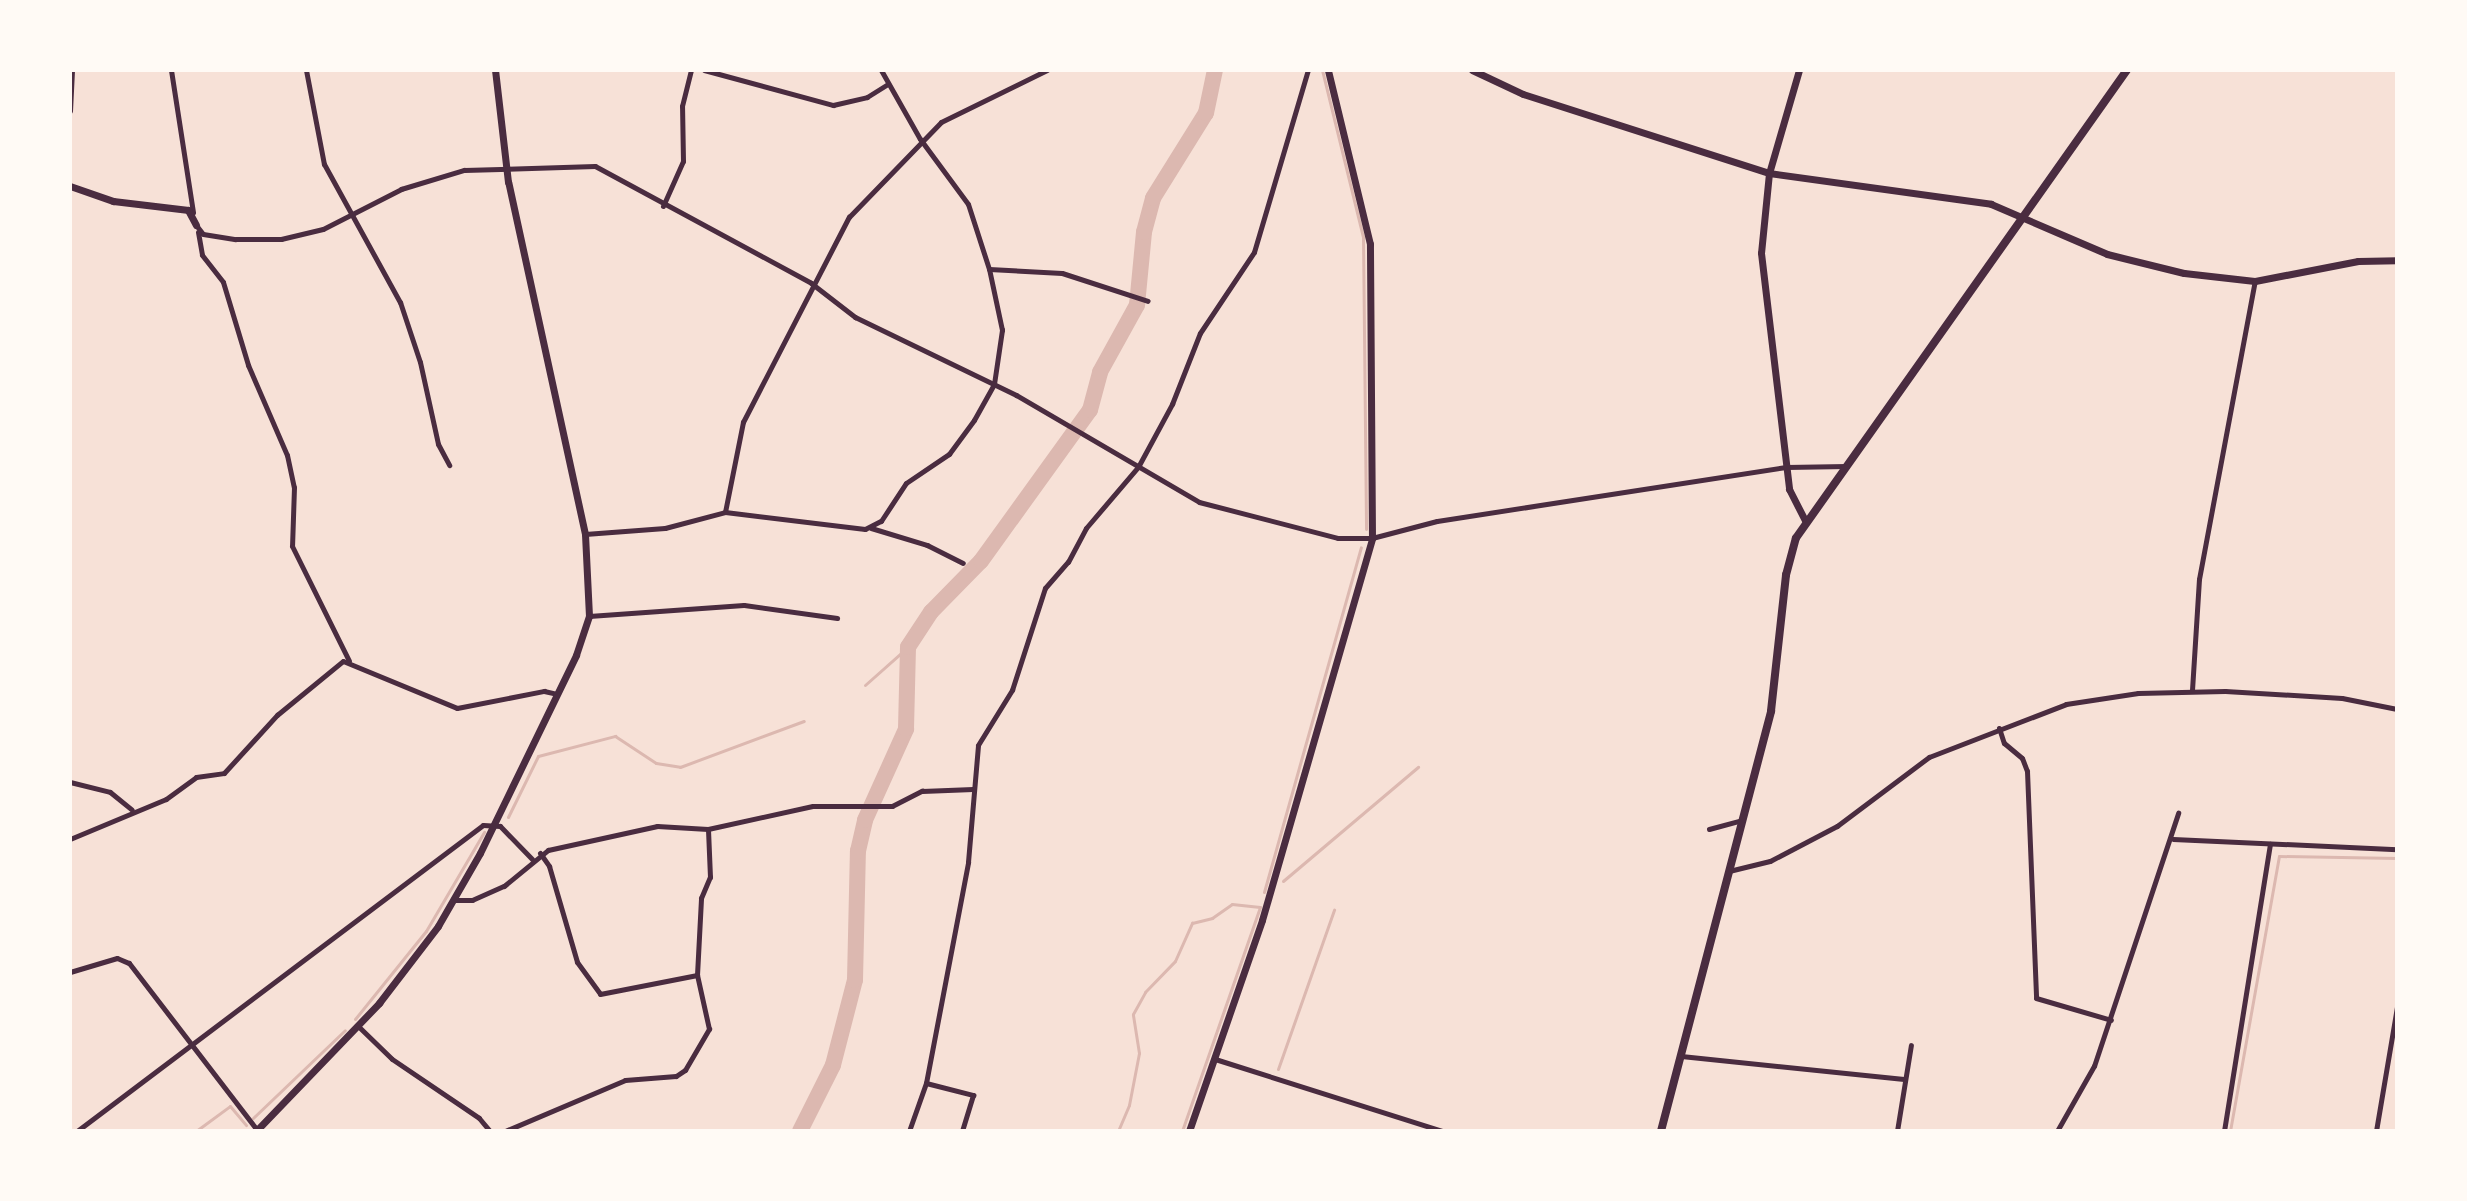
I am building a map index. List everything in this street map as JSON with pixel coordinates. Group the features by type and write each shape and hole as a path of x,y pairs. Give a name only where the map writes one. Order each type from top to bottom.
{"main road":[{"path":"256,1130 358,1026 408,967 454,900 557,694 589,616 585,534 505,166 495,70"},
{"path":"1189,1131 1268,901 1372,538 1370,244 1328,70"},
{"path":"1472,70 1523,94 1769,173 1851,188 1975,201 2027,218 2129,260 2217,279 2255,281 2358,261 2397,260"},
{"path":"1799,70 1769,173 1761,253 1791,499 1805,520"},
{"path":"1661,1131 1771,711 1788,564 1805,520 2027,218 2127,70"},
{"path":"70,186 113,201 193,212 197,229"}],"street":[{"path":"70,111 72,70"},
{"path":"171,70 193,212"},
{"path":"306,70 324,164 400,302 420,362 438,444 449,465"},
{"path":"663,206 683,161 682,106 691,70"},
{"path":"704,70 833,105 867,97 888,84"},
{"path":"871,528 906,483 949,454 994,384 1002,330 989,269 968,204 920,139 881,70"},
{"path":"725,512 743,422 811,283 849,217 920,139 941,122 1047,70"},
{"path":"909,1131 926,1083 968,862 978,745 1012,690 1045,588 1068,562 1086,528 1138,467 1172,404 1200,333 1254,252 1308,70"},
{"path":"557,694 544,691 457,708 349,661 292,546 294,487 287,455 248,365 223,282 202,255 197,229 252,241 281,239 350,216 419,182 505,166 595,166 663,206 811,283 863,321 994,384 1206,505 1322,535 1372,538 1437,521 1786,467 1847,466"},
{"path":"989,269 1062,273 1148,301"},
{"path":"2192,690 2199,579 2255,281"},
{"path":"585,534 665,528 725,512 871,528 932,547 963,563"},
{"path":"589,616 744,605 837,618"},
{"path":"70,839 132,810 166,799 196,777 224,773 319,676 349,661"},
{"path":"1729,871 1744,871 1789,852 1851,817 1916,764 1999,728 2066,704 2192,690 2342,698 2397,709"},
{"path":"1999,728 2004,743 2024,762 2028,779 2036,998 2111,1020"},
{"path":"70,782 110,792 132,810"},
{"path":"454,900 472,900 504,886 540,853 657,826 708,829 751,816 862,804 888,807 922,791 973,789"},
{"path":"2057,1131 2094,1066 2173,839 2178,813"},
{"path":"1709,829 1742,820"},
{"path":"77,1131 464,838 494,824 532,859"},
{"path":"505,1131 625,1080 682,1073 709,1029 697,975 701,898 710,877 708,829"},
{"path":"2173,839 2397,849"},
{"path":"2224,1131 2270,844"},
{"path":"540,853 549,866 577,962 600,994 697,975"},
{"path":"70,972 123,958 256,1130"},
{"path":"2376,1131 2397,1007"},
{"path":"358,1026 392,1059 472,1112 490,1131"},
{"path":"1897,1131 1911,1045"},
{"path":"1681,1056 1904,1079"},
{"path":"1215,1059 1442,1131"},
{"path":"926,1083 973,1095 962,1131"}],"waterway":[{"path":"800,1131 833,1065 855,980 858,851 865,820 906,729 908,647 931,612 981,561 1090,410 1100,372 1137,305 1144,232 1153,198 1206,113 1215,70"},
{"path":"1322,70 1363,237 1366,529"},
{"path":"1264,892 1361,547"},
{"path":"865,685 908,647"},
{"path":"508,817 538,756 615,736 656,763 680,767 804,721"},
{"path":"1283,881 1418,767"},
{"path":"355,1019 426,931 484,832"},
{"path":"2230,1131 2279,856 2397,858"},
{"path":"1118,1131 1129,1105 1139,1053 1133,1014 1145,992 1175,961 1192,923 1212,918 1232,904 1260,907 1182,1131"},
{"path":"1278,1069 1334,910"},
{"path":"253,1118 345,1030"},
{"path":"196,1131 230,1106 246,1125"}]}
